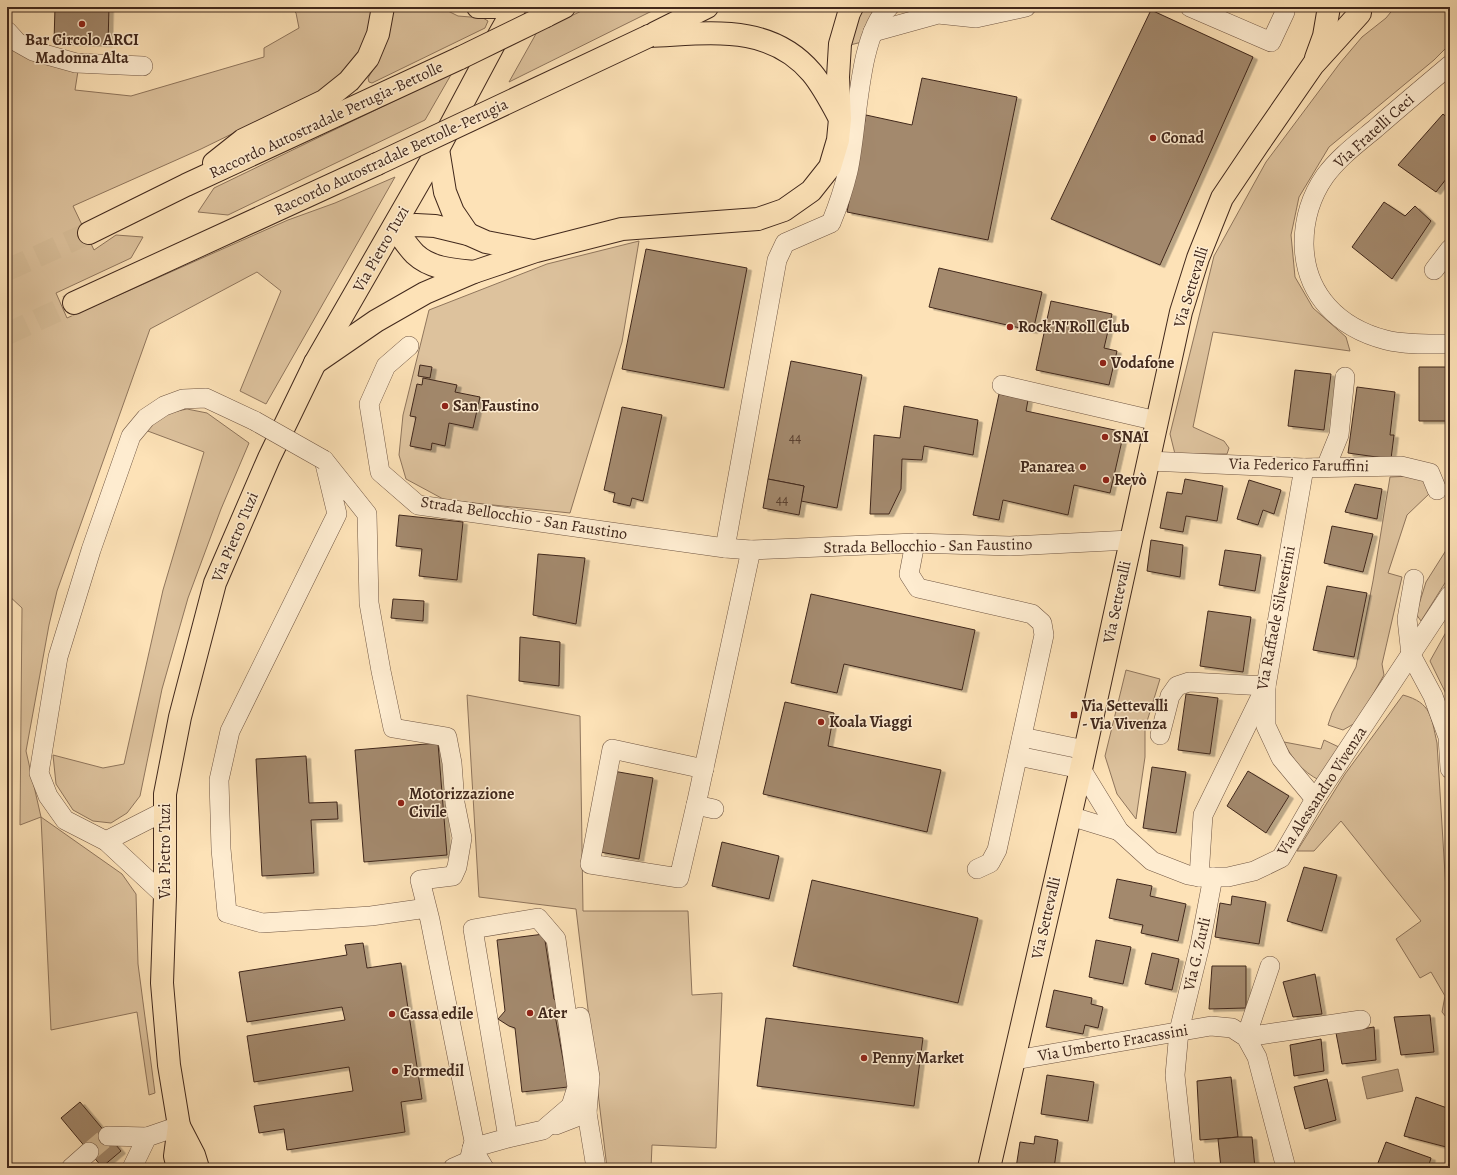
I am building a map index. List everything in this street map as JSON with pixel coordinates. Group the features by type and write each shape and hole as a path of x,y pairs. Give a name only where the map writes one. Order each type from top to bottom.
{"main road":[{"path":"186,185 243,140 324,101 349,81 368,58 378,34 383,7"},
{"path":"479,7 507,7"},
{"name":"Via Pietro Tuzi","path":"178,1168 175,1156 179,1126 169,1065 162,983 165,896 165,794 180,717 216,583 269,458 315,364 438,149 515,7"},
{"name":"Raccordo Autostradale Perugia-Bettolle","path":"89,233 186,185 460,58 564,7"},
{"name":"Raccordo Autostradale Bettolle-Perugia","path":"74,303 377,164 649,36 707,7"},
{"path":"315,364 376,321 425,293 474,272 536,251 622,229 758,219 784,210 811,191 830,167 838,140 840,119 838,77 840,44 852,7"},
{"name":"Via Settevalli","path":"1314,65 1324,36 1329,7"},
{"name":"Via Settevalli","path":"1332,7 1349,13 1367,10"},
{"name":"Via Settevalli","path":"989,1168 1083,760 1181,312 1198,258 1222,198 1256,146 1314,65 1367,10"},
{"path":"649,36 722,33 748,36 768,41 784,48 812,73 825,91 840,119"},
{"path":"438,149 445,192 453,212 468,234"},
{"path":"394,227 416,225 435,226 468,234 486,242 536,251"},
{"path":"394,227 416,254 428,263 448,269 474,272"},
{"name":"Via Pietro Tuzi","path":"179,1126 194,1155 198,1168"}],"street":[{"path":"725,548 776,260 785,243 831,223 848,170 867,48 876,25 889,7"},
{"path":"873,32 938,14 976,18 1026,7"},
{"path":"1190,7 1271,42 1285,12 1283,7"},
{"path":"7,30 17,42 33,51 76,63 143,66"},
{"name":"Via Fratelli Ceci","path":"1450,65 1341,157 1325,176 1312,201 1306,216 1304,232 1305,256 1317,293 1327,308 1345,322 1365,332 1387,340 1421,344 1450,344"},
{"path":"1434,270 1450,249"},
{"name":"Strada Bellocchio - San Faustino","path":"410,346 386,366 369,404 380,472 418,505 725,548 751,550 915,543 1010,546 1130,540"},
{"path":"1326,467 1339,435 1345,377"},
{"path":"1002,384 1157,422"},
{"path":"165,896 106,841 65,820 48,796 39,773 58,657 91,550 131,436 146,418 164,406 183,398 206,398 255,420 324,460 368,514 369,603 393,728 447,737 452,763 455,802 462,838 457,867 453,876 420,880 474,1140 469,1161 453,1168"},
{"path":"324,460 337,514 230,732 218,780 221,849 227,913 262,923 371,916 427,908"},
{"name":"Via Federico Faruffini","path":"1148,461 1304,468 1401,466 1430,473 1437,490"},
{"name":"Via Raffaele Silvestrini","path":"1206,877 1203,815 1266,686 1304,468"},
{"path":"915,543 909,574 918,588 1032,614 1042,622 1044,635 997,850 990,863 977,869"},
{"path":"704,769 612,749 590,864 679,878 704,769 751,550"},
{"path":"1414,580 1407,619 1411,655 1434,696 1448,737 1450,769"},
{"name":"Via Alessandro Vivenza","path":"1083,760 1119,831 1152,861 1188,874 1206,877 1228,877 1254,871 1281,858 1315,799 1450,595"},
{"path":"1160,735 1170,696 1177,686 1189,682 1266,686 1266,726 1281,758 1315,799"},
{"path":"1022,737 1083,760"},
{"path":"1018,756 1083,760"},
{"path":"696,805 714,809"},
{"path":"106,841 165,811"},
{"name":"Via Alessandro Vivenza","path":"1070,816 1119,831"},
{"name":"Via G. Zurli","path":"1185,1168 1175,1075 1178,1031 1200,945 1206,877"},
{"path":"508,1138 473,929 538,918 566,930 590,1077 587,1113 596,1168"},
{"path":"538,918 556,939 577,1087 571,1106 543,1130"},
{"path":"1270,966 1246,1037 1257,1057 1286,1168"},
{"path":"1246,1037 1361,1020"},
{"name":"Via Umberto Fracassini","path":"1015,1060 1211,1026 1232,1028 1246,1037"},
{"path":"472,1148 543,1130 587,1113"},
{"path":"108,1136 147,1137 179,1126"},
{"path":"132,1168 147,1137"},
{"path":"472,1148 484,1168"},
{"path":"71,1168 89,1152"}],"shaded area":[{"path":"291,7 373,7 373,17 360,54 328,87 201,149 73,206 94,250 116,235 143,237 131,258 56,293 67,318 288,220 335,203 395,177 266,404 240,391 281,291 257,272 150,329 57,591 49,625 26,751 41,817 20,825 22,608 7,594 7,40 78,71 75,90 131,96 264,57 264,48 299,28 296,13"},
{"path":"393,7 440,7 458,16 483,18 488,21 485,28 372,83 369,82 368,78 378,60 388,36"},
{"path":"590,7 660,7 509,82 537,32"},
{"path":"861,7 874,7 862,42 850,45"},
{"path":"1395,7 1450,7 1450,44 1434,60 1329,147 1299,197 1291,235 1295,277 1313,308 1346,337 1350,351 1213,332 1193,427 1224,441 1229,448 1227,454 1175,454 1170,434 1214,256 1266,162 1340,63 1362,37 1386,18"},
{"path":"452,73 425,120 228,215 198,212 214,188"},
{"path":"639,241 622,342 570,513 445,500 406,479 399,455 403,415 429,310 547,264"},
{"path":"187,409 207,413 249,443 221,509 188,598 162,689 140,796 127,813 111,823 93,821 73,810 56,784 53,755 103,768 124,764 163,590 204,452 145,430 163,414"},
{"path":"1412,476 1423,480 1430,493 1407,515 1388,573 1402,577 1382,664 1384,675 1357,722 1343,730 1328,725 1332,713 1356,667 1373,581 1390,477"},
{"path":"1450,544 1450,575 1421,621 1416,614 1426,582"},
{"path":"1450,625 1450,702 1430,661"},
{"path":"1126,670 1160,679 1145,728 1145,757 1136,819 1117,794 1105,756"},
{"path":"467,695 580,716 583,911 688,911 692,995 722,993 716,1148 652,1145 651,1168 607,1168 576,909 479,897"},
{"path":"1403,695 1420,702 1429,712 1437,743 1450,956 1450,1022 1442,1012 1445,996 1431,972 1420,978 1396,939 1421,921 1341,821 1314,851 1297,851 1345,774"},
{"path":"1324,740 1341,748 1319,780 1313,777 1298,764 1290,754 1284,742 1321,749"},
{"path":"41,817 122,874 136,894 138,964 155,1093 149,1095 137,1012 51,1030"},
{"path":"1398,1069 1403,1091 1367,1099 1362,1077"}],"building":[{"name":"Bar Circolo ARCI Madonna Alta","path":"55,7 109,7 108,44 54,42"},
{"name":"Conad","path":"1151,10 1253,57 1160,265 1051,219"},
{"path":"922,78 1017,97 988,240 847,212 866,115 912,125"},
{"path":"1443,114 1450,120 1450,174 1436,192 1398,165"},
{"path":"1384,202 1405,216 1415,206 1431,221 1392,279 1352,247"},
{"path":"646,249 747,268 724,388 622,369"},
{"path":"939,268 1042,292 1033,331 929,307"},
{"path":"1051,301 1112,314 1104,348 1117,351 1109,385 1036,370"},
{"path":"791,361 862,375 837,508 801,501 804,486 768,479"},
{"path":"420,365 432,367 430,378 418,376"},
{"path":"1419,367 1448,367 1450,421 1419,421"},
{"path":"1295,370 1331,374 1324,430 1288,426"},
{"name":"San Faustino","path":"423,378 457,385 455,392 480,397 473,428 449,423 445,446 432,443 431,450 410,446 416,417 410,416 417,384 422,385"},
{"path":"1357,387 1395,392 1390,435 1394,435 1391,459 1348,453"},
{"path":"999,394 1028,400 1026,411 1124,432 1110,493 1074,485 1068,515 1003,500 999,520 973,515"},
{"path":"904,406 978,420 973,455 924,446 922,460 902,459 901,489 889,514 870,514 874,435 900,438"},
{"path":"622,407 662,415 643,501 632,498 630,506 613,502 615,493 604,490"},
{"path":"768,479 804,486 799,515 763,508"},
{"path":"1185,479 1223,486 1217,521 1186,516 1183,532 1160,528 1167,492 1182,494"},
{"path":"1249,480 1281,490 1274,514 1263,510 1258,525 1237,519"},
{"path":"1355,484 1382,489 1377,519 1345,512"},
{"path":"399,515 463,522 457,580 419,576 422,549 396,546"},
{"path":"1332,526 1373,534 1363,572 1324,563"},
{"path":"1151,540 1183,545 1180,577 1147,571"},
{"path":"1225,550 1261,555 1255,591 1219,585"},
{"path":"538,554 585,558 576,624 533,615"},
{"path":"1327,586 1367,593 1354,657 1313,650"},
{"path":"811,594 975,630 962,690 844,664 837,693 791,683"},
{"path":"393,599 424,601 423,621 391,618"},
{"path":"1208,611 1251,617 1243,672 1200,666"},
{"path":"520,637 560,642 559,686 519,681"},
{"path":"1186,694 1218,698 1210,754 1178,750"},
{"path":"785,702 834,713 828,746 941,770 927,832 763,794"},
{"name":"Motorizzazione Civile","path":"438,743 447,855 364,862 355,750"},
{"path":"306,756 309,803 337,802 338,819 311,820 314,873 262,876 256,759"},
{"path":"1152,767 1186,772 1176,833 1143,828"},
{"path":"613,771 653,778 639,859 600,852"},
{"path":"1248,771 1289,796 1266,833 1227,806"},
{"path":"722,842 779,856 769,899 712,886"},
{"path":"1304,867 1337,875 1322,931 1287,921"},
{"path":"1117,879 1152,886 1150,896 1186,904 1178,941 1141,933 1143,925 1109,918"},
{"path":"812,880 978,918 958,1003 793,966"},
{"path":"1232,896 1266,902 1259,944 1215,937 1220,903 1231,905"},
{"name":"Ater","path":"544,934 554,999 562,1007 555,1015 568,1087 522,1092 515,1028 498,1019 505,1011 497,940"},
{"path":"1096,940 1131,947 1123,984 1089,977"},
{"path":"363,943 367,968 401,963 422,1099 401,1102 405,1132 287,1150 284,1129 259,1133 254,1106 353,1091 349,1067 254,1082 247,1036 345,1020 342,1007 247,1022 239,972 347,955 345,945"},
{"path":"1152,953 1179,959 1172,990 1145,984"},
{"path":"1212,966 1246,966 1246,1008 1209,1009"},
{"path":"1315,974 1322,1014 1293,1017 1283,982"},
{"path":"1054,990 1092,998 1091,1004 1103,1007 1098,1028 1085,1025 1083,1034 1046,1027"},
{"path":"1430,1015 1434,1052 1401,1055 1394,1017"},
{"path":"766,1018 923,1038 914,1106 757,1086"},
{"path":"1374,1027 1376,1060 1342,1064 1336,1033"},
{"path":"1321,1039 1324,1071 1294,1076 1290,1045"},
{"path":"1047,1075 1094,1082 1088,1121 1041,1114"},
{"path":"1231,1077 1238,1137 1200,1140 1197,1081"},
{"path":"1327,1079 1336,1120 1305,1129 1294,1087"},
{"path":"1416,1097 1450,1109 1450,1148 1404,1136"},
{"path":"80,1102 121,1151 102,1167 61,1118"},
{"path":"1035,1136 1058,1140 1054,1168 1016,1168 1020,1142 1034,1144"},
{"path":"1252,1137 1255,1168 1221,1168 1218,1139"},
{"path":"1386,1142 1431,1158 1428,1168 1376,1168"},
{"path":"832,1164 869,1167 879,1168 832,1168"}],"tunnel":[{"path":"7,270 89,233"},
{"path":"7,334 74,303"},
{"path":"89,1152 108,1136"}],"place":[{"name":"Bar Circolo ARCI Madonna Alta","path":"82,24"},
{"name":"Conad","path":"1153,138"},
{"name":"Rock'N'Roll Club","path":"1010,327"},
{"name":"Vodafone","path":"1103,363"},
{"name":"San Faustino","path":"445,406"},
{"name":"SNAI","path":"1105,437"},
{"name":"Panarea","path":"1083,467"},
{"name":"Revò","path":"1106,480"},
{"name":"Via Settevalli - Via Vivenza","path":"1074,715"},
{"name":"Koala Viaggi","path":"821,722"},
{"name":"Motorizzazione Civile","path":"401,803"},
{"name":"Ater","path":"530,1013"},
{"name":"Cassa edile","path":"392,1014"},
{"name":"Penny Market","path":"864,1058"},
{"name":"Formedil","path":"395,1071"}]}
